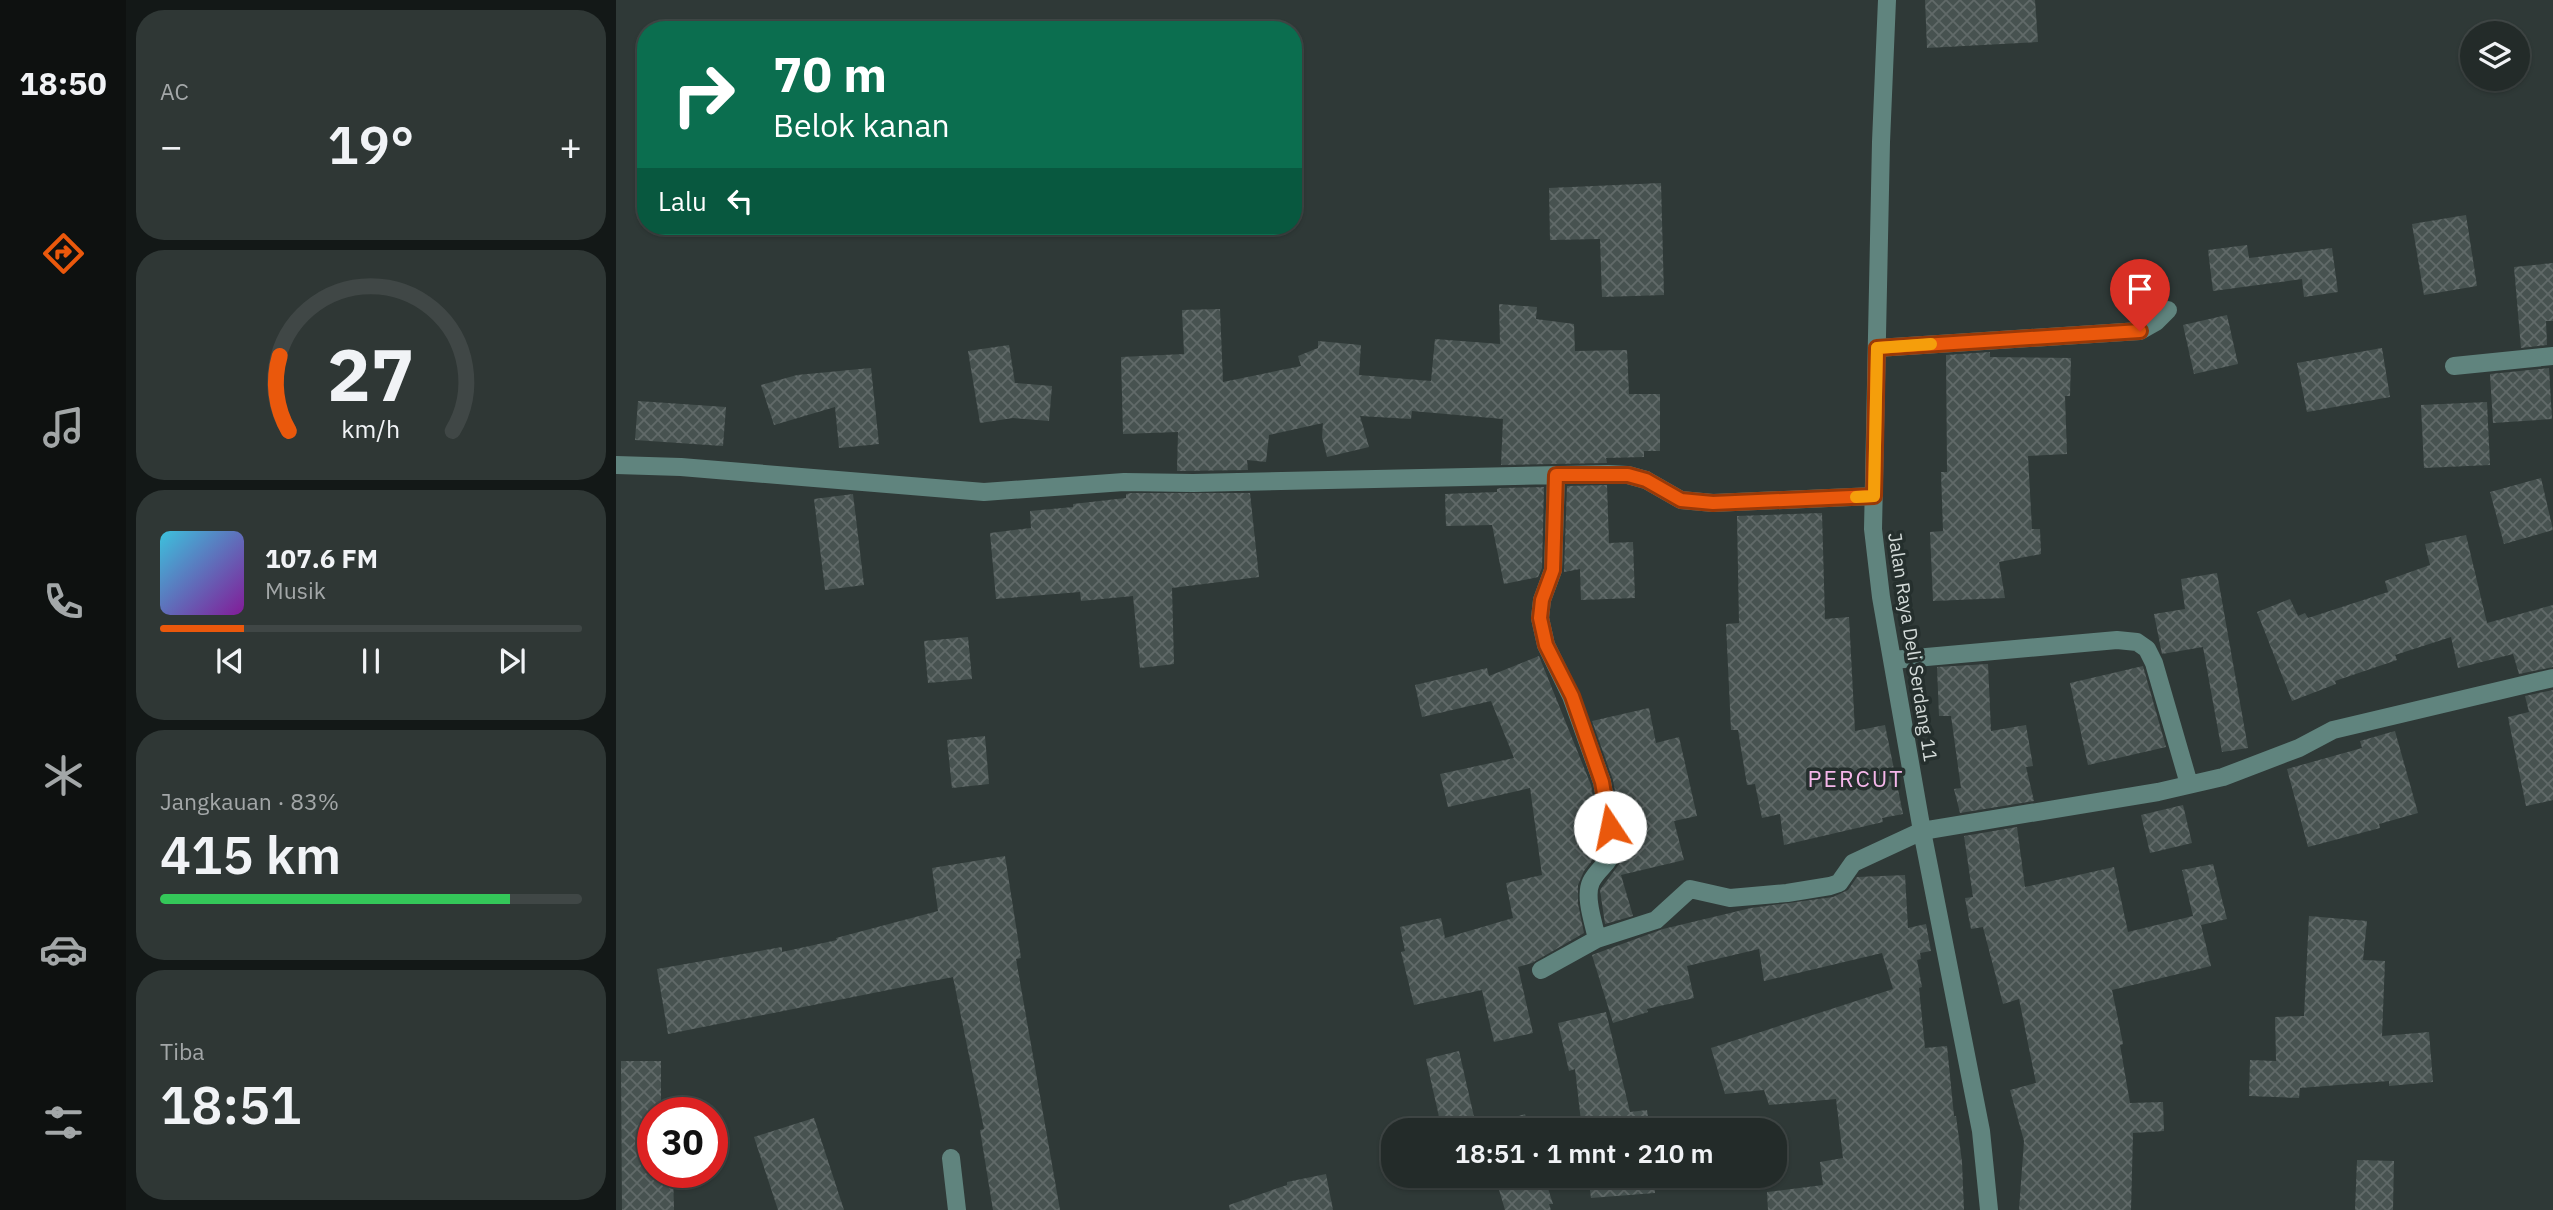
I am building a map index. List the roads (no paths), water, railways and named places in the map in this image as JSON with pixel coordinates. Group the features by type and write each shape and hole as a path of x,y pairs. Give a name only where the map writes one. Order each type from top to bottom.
{"street":[{"name":"Jalan Raya Deli Serdang 11","path":"1887,0 1872,529 1881,597 1922,831 1981,1131 1989,1210"},
{"path":"1877,348 2140,331 2156,322 2168,310"},
{"path":"2454,366 2553,356"},
{"path":"616,465 681,467 984,492 1124,482 1628,475 1646,480 1681,500 1713,503 1874,496"},
{"path":"1556,475 1553,570 1542,600 1540,618 1546,645 1572,696 1602,782 1614,849 1611,858 1591,882 1588,894 1597,939"},
{"path":"1893,660 2062,644 2118,640 2137,642 2147,649 2154,663 2189,784"},
{"path":"1541,970 1597,939 1656,920 1690,888 1730,898 1830,886 1839,883 1853,863 1922,831 2158,792 2223,777 2262,764 2333,730 2553,678"},
{"path":"951,1158 957,1210"}],"district":[{"name":"PERCUT","path":"1856,778"}]}
